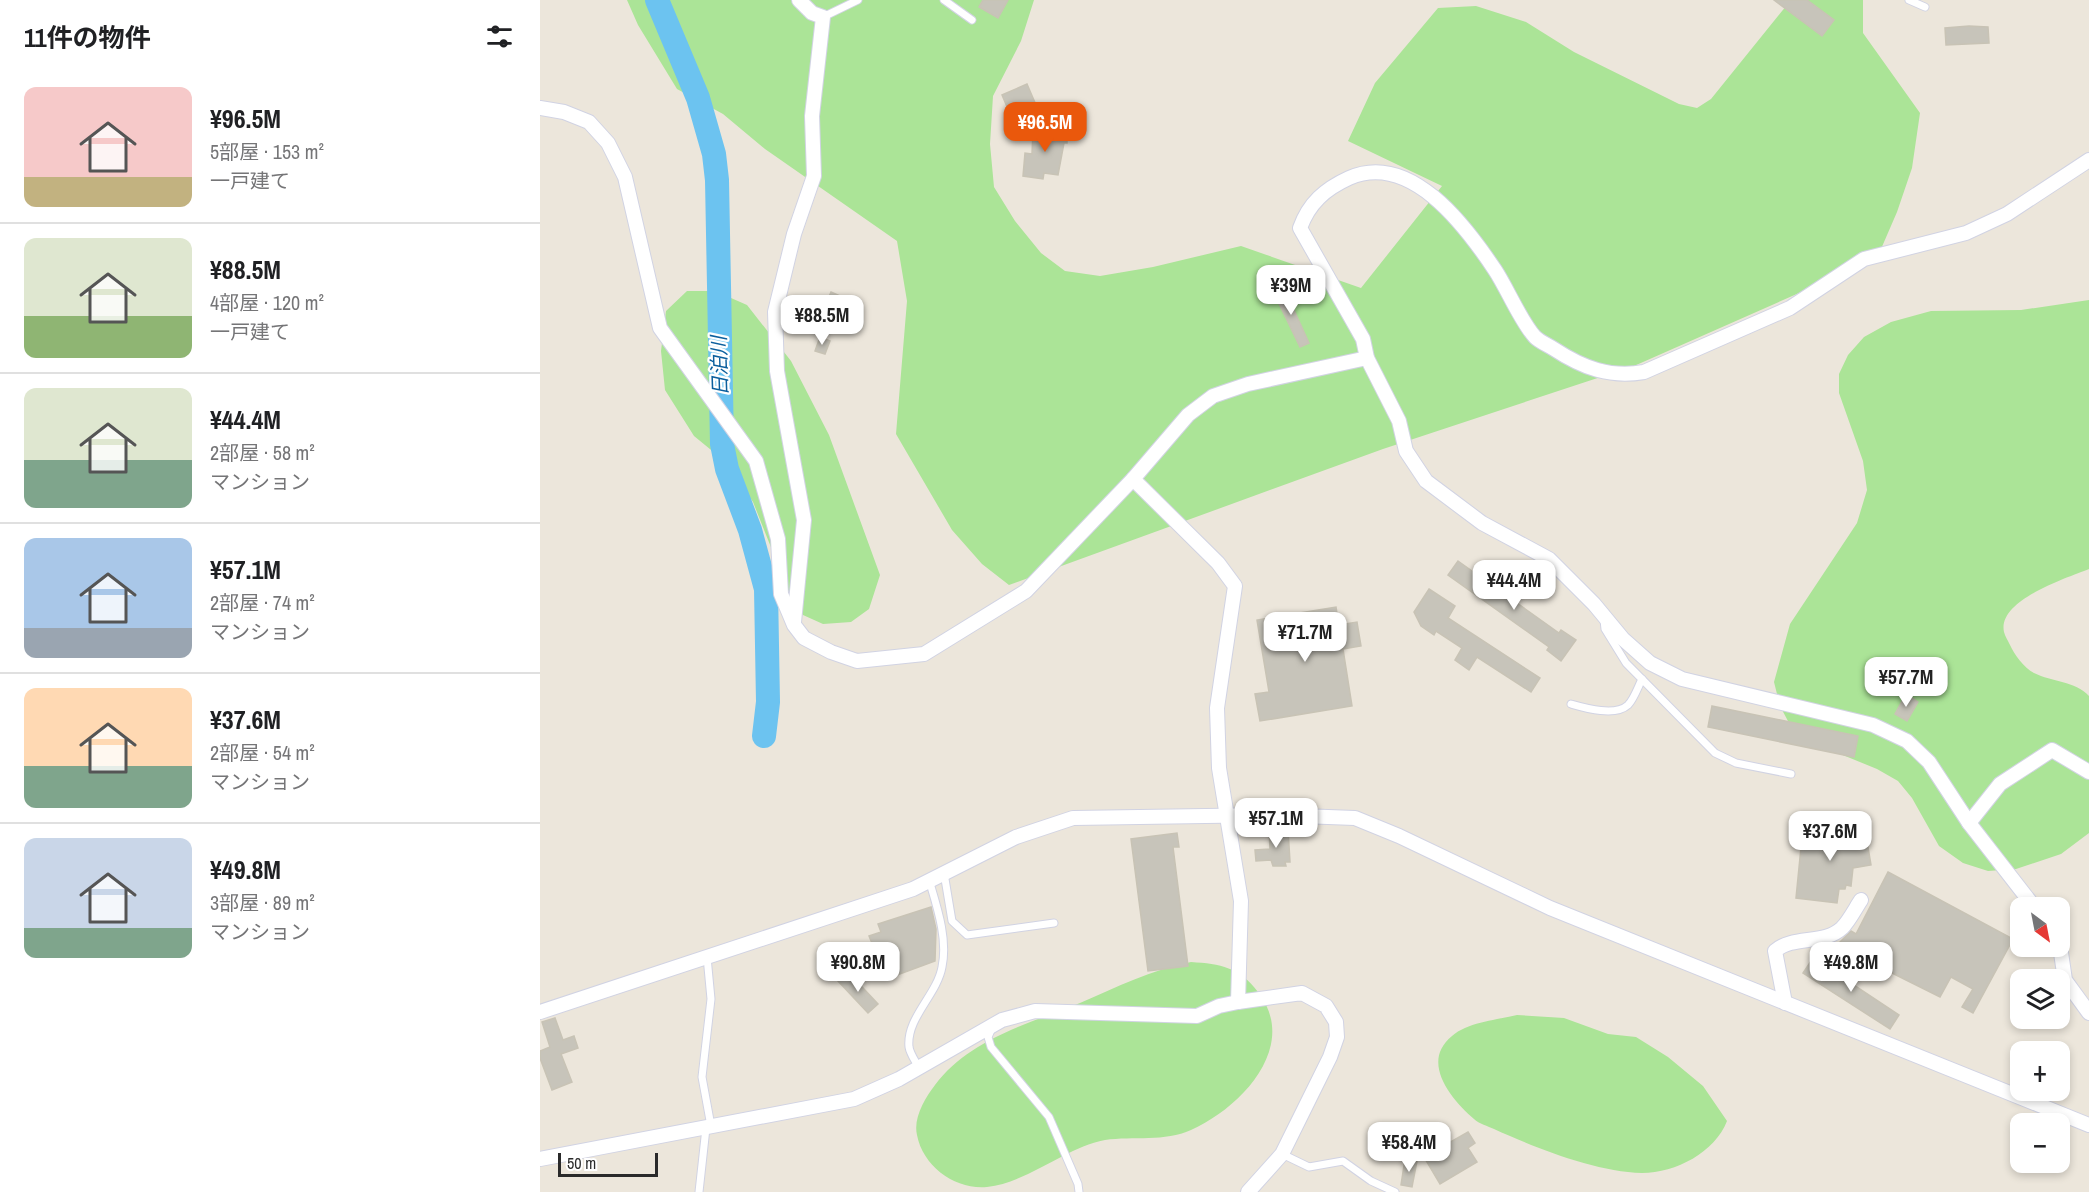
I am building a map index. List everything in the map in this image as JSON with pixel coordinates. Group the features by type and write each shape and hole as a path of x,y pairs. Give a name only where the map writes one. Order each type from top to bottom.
{"street":[{"path":"794,625 804,520 777,371 775,312 794,234 814,176 812,117 823,17 812,13 799,0"},
{"path":"540,108 564,112 589,122 608,143 625,177 660,328 756,461 778,539 781,594 794,625 804,638 831,652 857,661 924,654 1026,591 1133,479 1188,415 1213,396 1248,384 1367,358"},
{"path":"2027,897 1969,822 1929,762 1907,741 1873,725 1682,679 1650,663 1623,639 1603,615 1549,560 1482,523 1426,481 1406,451 1399,421 1367,358 1363,339 1300,228 1306,209 1331,186 1359,174 1382,173 1405,177 1425,190 1450,213 1494,269 1535,336 1574,362 1623,376 1644,372 1790,308 1864,259 1966,233 2007,214 2089,160"},
{"path":"1133,479 1218,563 1235,586 1217,708 1219,768 1229,817 1241,901 1238,1002"},
{"path":"1969,822 2000,784 2052,750 2089,772"},
{"path":"540,1012 913,889 1016,837 1073,818 1274,815 1355,818 1399,836 1550,908 2089,1125"},
{"path":"1785,1003 1775,951 1782,944 1830,935 1842,928 1861,900"},
{"path":"2062,957 2065,980 2089,1013"},
{"path":"540,1159 854,1099 919,1068 994,1024 1035,1011 1197,1016 1219,1006 1302,993 1326,1006 1336,1022 1337,1037 1330,1058 1282,1154 1248,1192"}],"lane":[{"path":"823,17 858,0"},
{"path":"944,0 972,20"},
{"path":"1909,0 1925,7"},
{"path":"1603,615 1605,629 1626,663 1715,753 1736,763 1791,774"},
{"path":"1570,704 1593,710 1618,709 1627,705 1642,679"},
{"path":"944,873 952,921 967,935 1054,923"},
{"path":"919,1068 909,1048 911,1028 938,982 943,965 941,921 929,880"},
{"path":"699,1192 709,1127 702,1077 711,999 707,957"},
{"path":"994,1024 988,1037 991,1047 1049,1117 1078,1184 1079,1192"},
{"path":"1282,1154 1309,1167 1343,1161 1371,1181 1395,1192"}],"green space":[{"path":"627,0 1034,0 1021,41 993,96 990,144 994,187 1015,221 1041,253 1065,271 1100,276 1153,267 1241,246 1361,288 1442,186 1348,141 1375,83 1438,8 1476,6 1526,22 1574,52 1679,104 1697,108 1711,99 1791,0 1863,0 1863,33 1920,113 1912,168 1897,212 1881,249 1858,267 1634,366 1383,449 1009,585 982,564 952,530 896,434 907,301 897,241 765,149 723,114 677,89 638,25"},
{"path":"687,291 715,291 747,305 791,361 829,435 880,575 869,609 851,622 823,624 803,615 788,590 753,502 727,463 694,436 665,390 661,351 666,311"},
{"path":"2089,300 2089,569 2051,584 2022,600 2011,610 2005,620 2004,632 2012,649 2030,671 2077,687 2089,696 2089,833 2061,854 2016,869 1988,871 1963,863 1939,846 1912,798 1898,781 1877,769 1806,740 1789,723 1780,706 1774,682 1790,624 1857,523 1867,490 1863,461 1839,393 1839,374 1848,355 1864,337 1891,322 1931,311 2021,310"},
{"path":"1191,962 1229,968 1244,977 1258,992 1269,1013 1272,1033 1268,1054 1259,1073 1228,1107 1210,1120 1181,1134 1099,1141 1073,1151 1017,1179 987,1187 964,1185 953,1180 943,1174 926,1157 920,1147 916,1129 921,1108 935,1085 965,1056 1001,1034 1148,974"},
{"path":"1517,1015 1564,1018 1608,1034 1636,1037 1668,1057 1703,1086 1727,1121 1713,1142 1693,1159 1668,1169 1642,1173 1624,1172 1566,1158 1478,1122 1456,1101 1442,1080 1439,1057 1443,1046 1452,1036 1466,1028"}],"building":[{"path":"983,0 1008,0 998,18 979,7"},
{"path":"1774,0 1807,0 1834,20 1822,36"},
{"path":"1988,27 1989,43 1946,45 1945,28"},
{"path":"1027,84 1039,112 1013,121 1002,95"},
{"path":"1033,129 1067,129 1067,143 1064,143 1058,175 1044,173 1043,179 1023,176 1025,153 1032,154"},
{"path":"1283,286 1309,343 1300,347 1273,291"},
{"path":"831,292 842,297 836,313 824,309"},
{"path":"790,316 800,320 796,333 786,330"},
{"path":"820,337 830,341 825,354 815,351"},
{"path":"1458,561 1559,633 1561,630 1576,640 1561,661 1547,650 1549,647 1448,575"},
{"path":"1429,589 1455,606 1448,618 1540,678 1531,692 1477,657 1469,670 1455,660 1462,648 1436,631 1434,635 1421,626 1414,612"},
{"path":"1336,607 1339,625 1357,622 1361,646 1343,649 1352,706 1260,721 1255,694 1269,692 1257,620"},
{"path":"1906,694 1918,702 1907,721 1895,714"},
{"path":"1712,706 1858,736 1854,757 1708,727"},
{"path":"1864,824 1871,865 1853,868 1851,886 1846,885 1845,889 1839,889 1837,903 1796,898 1803,827 1849,832 1848,827"},
{"path":"1288,829 1290,862 1285,862 1286,866 1273,866 1271,860 1256,861 1255,850 1270,849 1269,830"},
{"path":"1177,833 1179,847 1173,847 1188,966 1148,971 1131,839"},
{"path":"1888,872 2010,937 2010,945 1973,1013 1962,1007 1973,989 1951,977 1940,997 1880,967 1839,943 1851,931 1856,934"},
{"path":"931,907 936,929 935,961 897,975 892,960 876,953 869,936 881,932 878,924"},
{"path":"1813,958 1899,1015 1890,1029 1803,973"},
{"path":"848,972 878,1004 868,1013 838,981"},
{"path":"555,1018 563,1040 574,1036 578,1048 561,1054 572,1082 552,1090 540,1058 540,1051 550,1047 542,1022"},
{"path":"1468,1132 1475,1143 1468,1148 1477,1162 1440,1184 1424,1157"},
{"path":"1405,1159 1417,1161 1412,1187 1401,1185"}],"waterway":[{"name":"日泊川","path":"657,0 698,98 714,154 717,180 722,444 727,469 750,530 766,589 768,702 764,736"}]}
